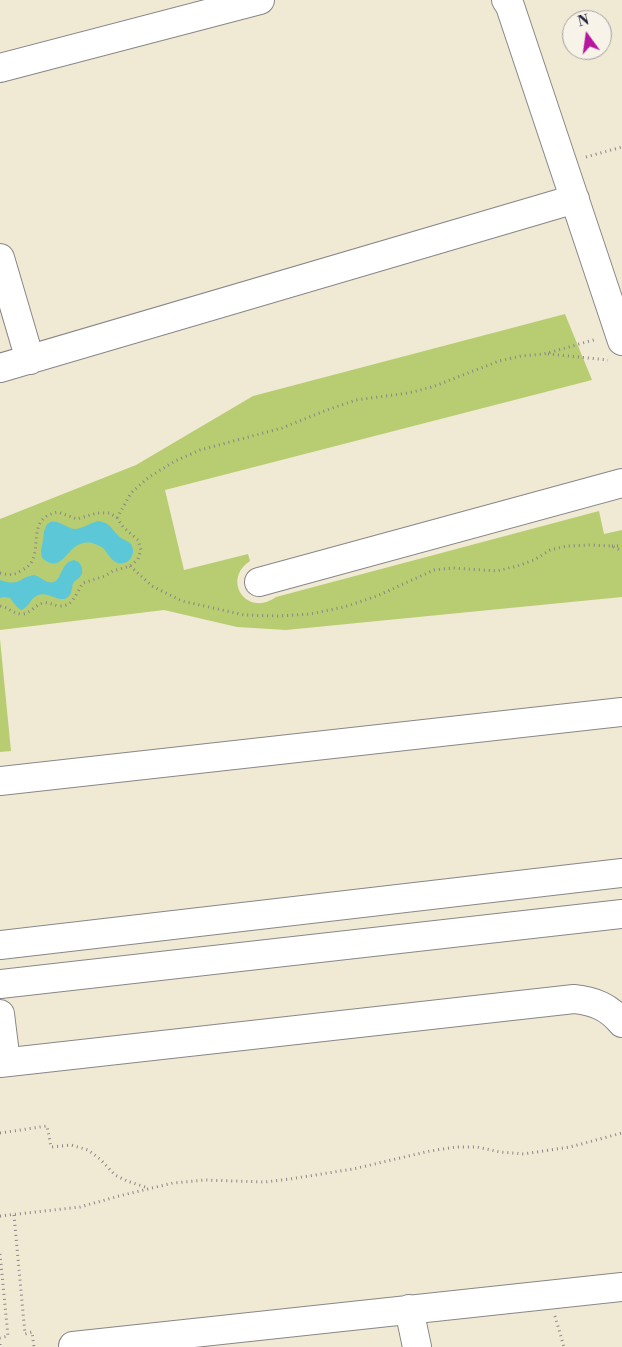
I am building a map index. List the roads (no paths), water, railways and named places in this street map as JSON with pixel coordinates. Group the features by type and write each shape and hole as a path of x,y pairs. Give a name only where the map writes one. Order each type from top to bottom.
{"street":[{"path":"0,68 260,0"},
{"path":"506,0 510,6 564,164 618,345"},
{"path":"0,368 575,199"},
{"path":"0,258 30,360"},
{"path":"259,582 622,483"},
{"path":"0,782 622,712"},
{"path":"0,945 622,873"},
{"path":"0,984 622,914"},
{"path":"0,1014 3,1062 574,999 586,1000 608,1009 622,1023"},
{"path":"73,1346 622,1287"},
{"path":"409,1310 417,1347"}],"water":[{"path":"98,521 109,525 121,538 131,544 133,553 128,561 117,563 103,548 92,543 83,543 77,546 57,563 51,563 43,559 41,552 47,524 55,522 75,529"},
{"path":"74,560 81,565 82,574 72,585 71,594 65,599 42,594 38,595 21,610 10,598 0,598 0,580 12,583 34,575 48,582 53,582 59,578 65,565"}]}
